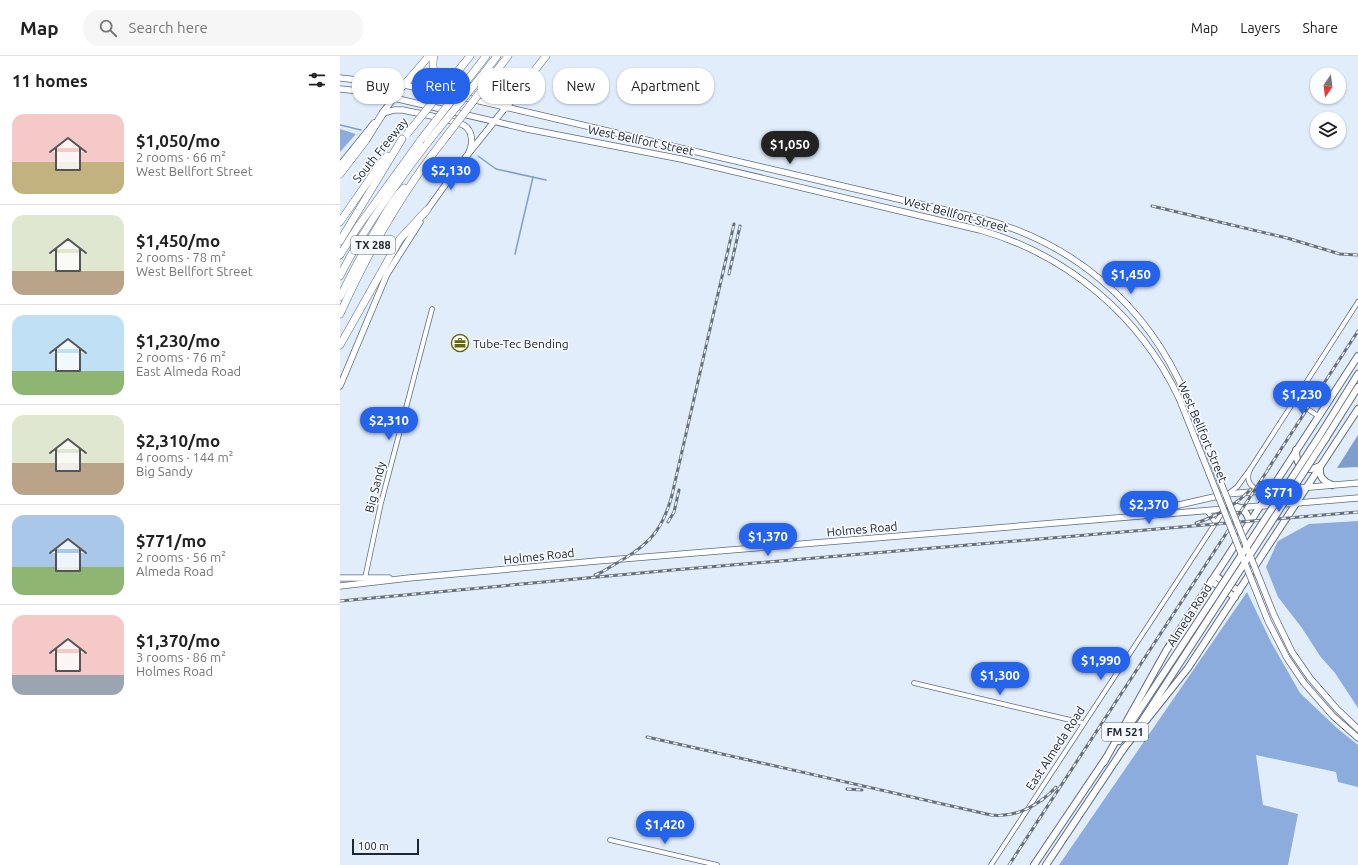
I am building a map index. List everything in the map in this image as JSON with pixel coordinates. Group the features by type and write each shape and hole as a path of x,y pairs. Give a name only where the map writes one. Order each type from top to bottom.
{"highway":[{"path":"404,85 429,56"},
{"path":"434,56 433,68 439,78 478,88"},
{"name":"South Freeway","path":"340,222 378,167 470,56"},
{"path":"340,255 357,228 420,141 486,56"},
{"path":"340,276 356,246 398,182 497,56"},
{"name":"TX 288","path":"340,314 367,256 413,179 508,56"},
{"path":"537,68 546,56"},
{"path":"505,108 508,104"},
{"path":"340,174 366,140 383,113"},
{"path":"340,241 404,136"},
{"path":"340,296 362,252 396,196 413,179"},
{"path":"340,345 400,238 427,210"}],"main road":[{"name":"West Bellfort Street","path":"340,78 352,79"},
{"name":"West Bellfort Street","path":"404,85 454,95 606,132 987,220 1033,237 1068,256 1101,280 1134,310 1159,344 1186,396 1274,615 1292,652 1310,678 1337,709 1358,728"},
{"name":"West Bellfort Street","path":"340,89 352,90"},
{"name":"West Bellfort Street","path":"404,100 495,121 688,161 992,233 1028,247 1062,265 1095,289 1127,320 1154,354 1179,398 1268,622 1287,658 1304,683 1333,716 1358,738"},
{"path":"340,165 390,104"},
{"path":"340,386 387,274 427,210 466,157 505,108"},
{"path":"383,113 394,110 403,110 464,125 471,134 471,148 466,157"},
{"path":"603,143 606,132"},
{"path":"823,193 827,182"},
{"path":"1062,265 1068,256"},
{"path":"1104,762 1156,666 1358,356"},
{"name":"Almeda Road","path":"1046,865 1220,601 1323,436 1358,374"},
{"name":"Almeda Road","path":"1034,865 1323,436 1358,387"},
{"path":"1121,752 1182,678 1358,409"},
{"path":"1296,449 1298,461 1303,467 1312,470 1320,466"},
{"path":"1320,466 1322,479 1332,485"},
{"name":"Holmes Road","path":"1126,517 1227,494 1258,490 1358,483"},
{"name":"Holmes Road","path":"340,586 409,578 1358,498"},
{"path":"1237,507 1242,509 1249,518 1249,524"},
{"name":"Holmes Road","path":"340,578 409,578"},
{"path":"1213,579 1237,594"}],"street":[{"path":"1227,494 1235,489 1251,468 1358,302"},
{"name":"Big Sandy","path":"365,578 381,503 432,309"},
{"path":"1294,400 1318,416"},
{"path":"1251,468 1249,481 1251,485 1258,490"},
{"name":"East Almeda Road","path":"991,865 1215,522 1226,508"},
{"path":"1207,511 1215,522"},
{"path":"914,683 1083,723"},
{"path":"610,840 717,865"}],"shaded area":[{"path":"340,129 356,134 340,152"},
{"path":"1358,435 1358,467 1337,468"},
{"path":"1358,521 1358,708 1335,673 1320,656 1302,628 1278,597 1266,567 1278,541 1309,524"},
{"path":"1247,592 1271,642 1300,693 1338,729 1358,745 1358,787 1338,782 1336,772 1256,755 1263,805 1298,814 1288,865 1059,865"}],"waterway":[{"path":"340,125 361,130"},
{"path":"478,156 496,169 546,180"},
{"path":"515,254 533,177"}],"railway":[{"path":"1152,206 1287,238 1340,254 1358,255"},
{"path":"595,575 638,550 655,534 667,511 672,495 734,224"},
{"path":"729,274 740,226"},
{"path":"1268,469 1358,331"},
{"path":"1009,865 1271,465"},
{"path":"1196,523 1226,509 1251,489"},
{"path":"668,522 674,512 679,490"},
{"path":"340,601 673,570 1358,512"},
{"path":"647,737 991,815 1009,814 1027,809 1043,799 1056,787"},
{"path":"847,789 862,790"}],"place":[{"name":"Tube-Tec Bending","path":"460,343"}]}
